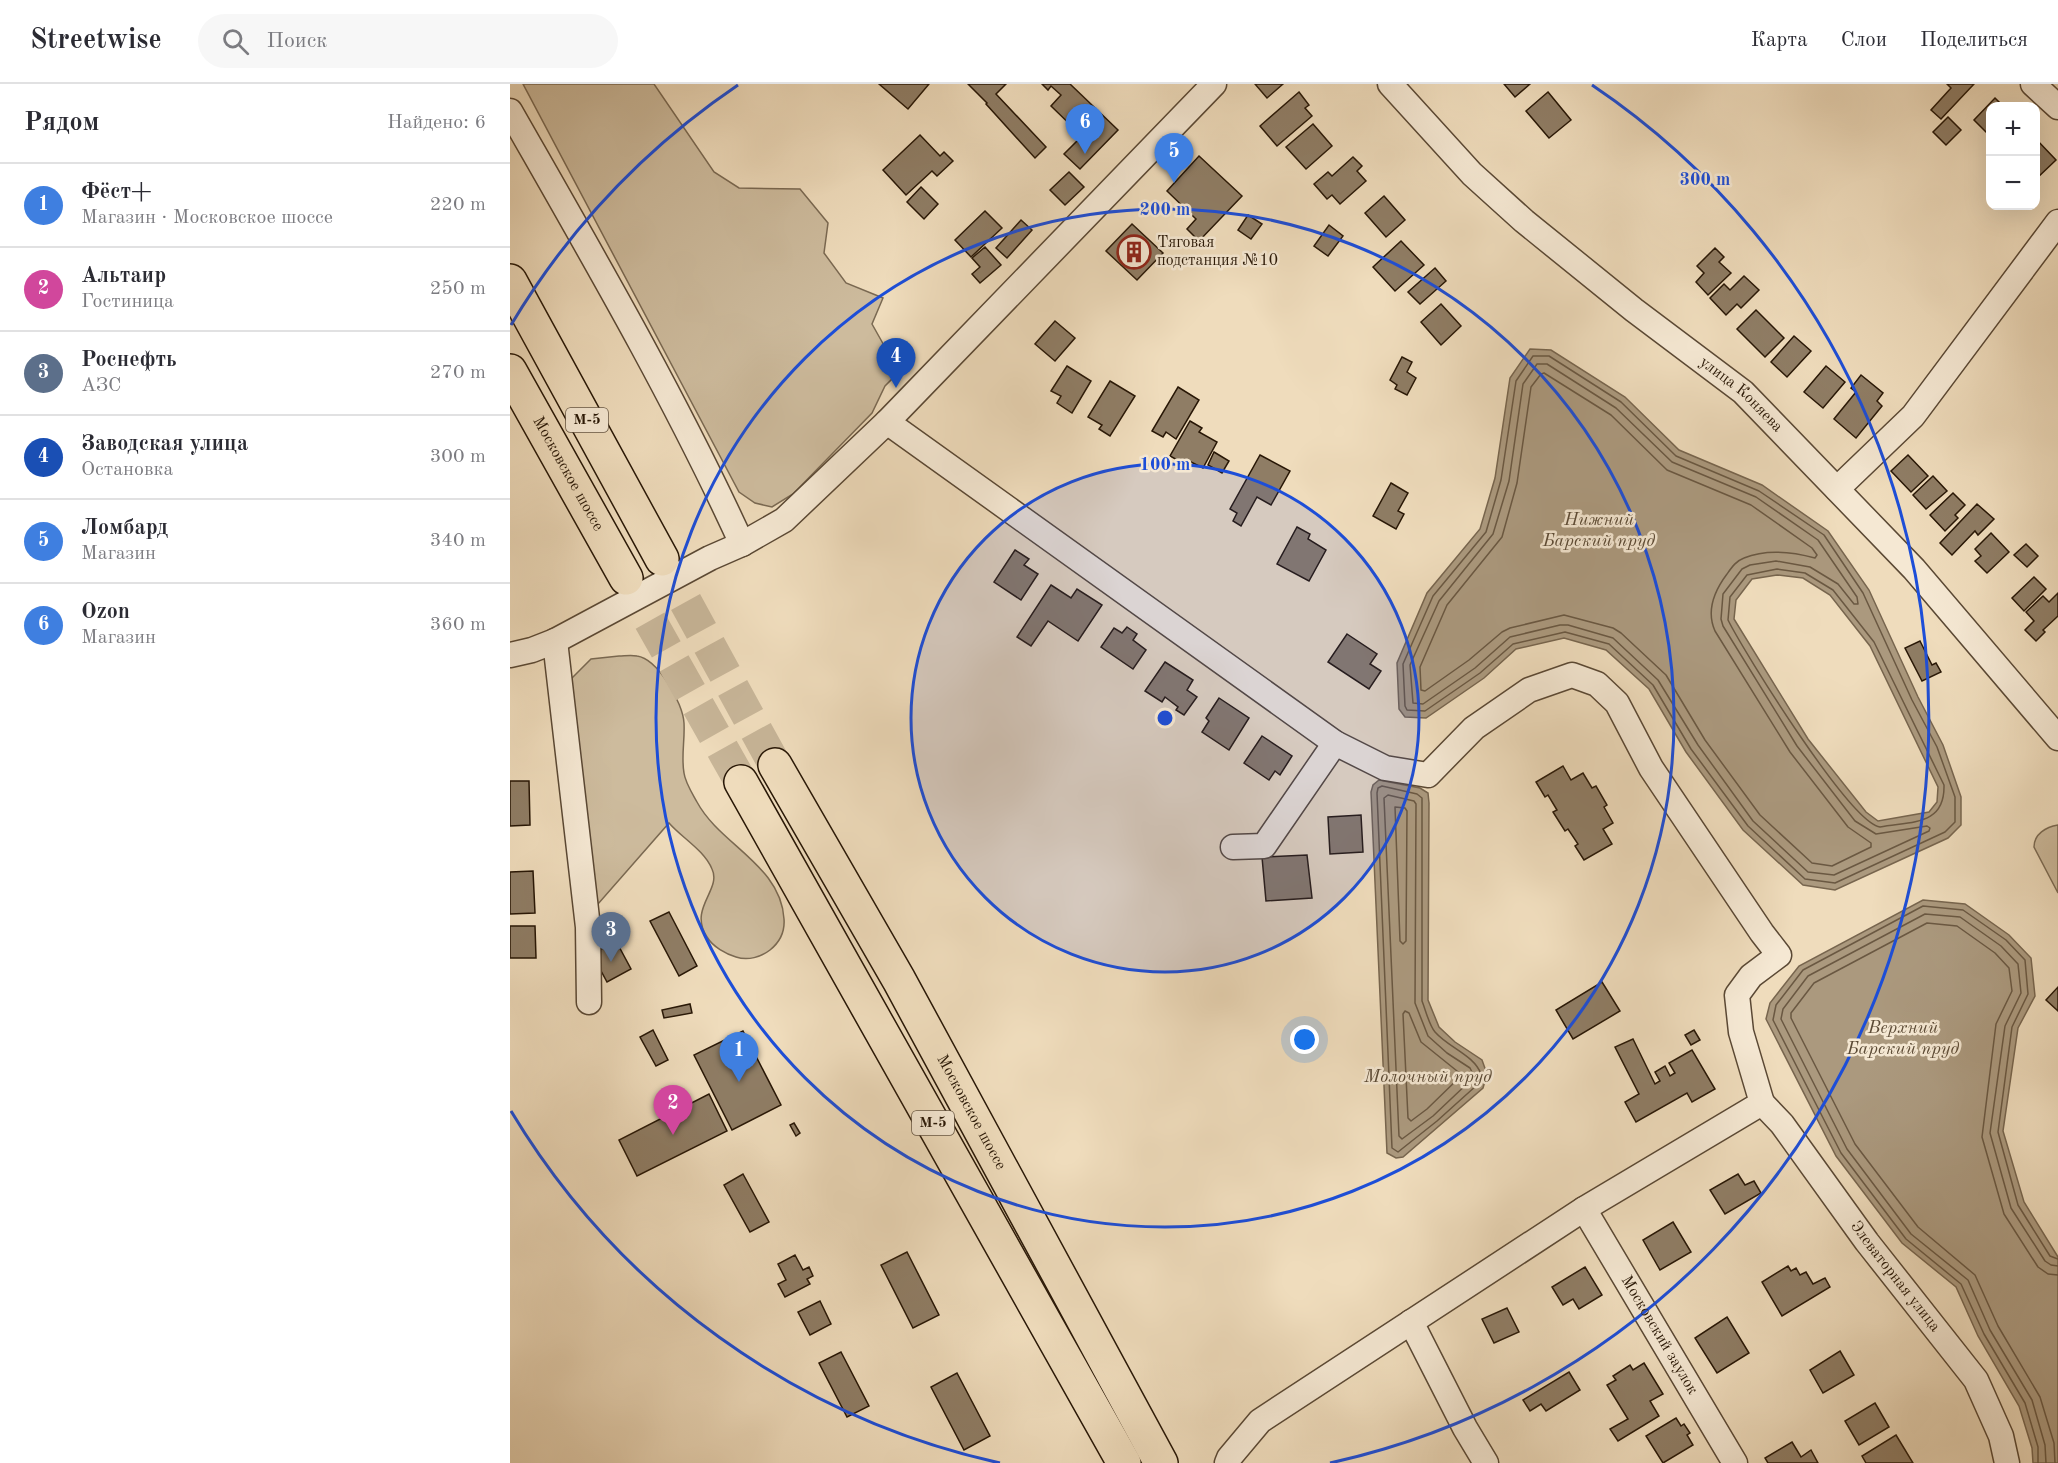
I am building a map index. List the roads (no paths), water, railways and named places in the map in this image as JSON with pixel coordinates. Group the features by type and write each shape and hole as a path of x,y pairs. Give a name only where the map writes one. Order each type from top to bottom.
{"highway":[{"name":"М-5","path":"510,281 662,559"},
{"name":"Московское шоссе","path":"510,371 626,578"},
{"name":"Московское шоссе","path":"775,765 899,980 1161,1463"},
{"name":"М-5","path":"741,782 1124,1463"}],"street":[{"path":"510,656 555,641 784,520 887,422 1214,84"},
{"name":"улица Коняева","path":"1390,84 1472,174 1524,221 1743,392 1914,569 2056,729"},
{"path":"2033,84 2058,107"},
{"path":"510,111 615,296 712,477 742,544"},
{"path":"1837,489 1913,416 2058,222"},
{"path":"887,422 1335,743 1385,768 1428,775 1474,728 1529,690 1572,675 1597,684 1617,702 1651,768 1779,955 1751,976 1737,995 1741,1032 1762,1103 1584,1209 1260,1421 1228,1458 1227,1463"},
{"path":"555,641 588,927 589,1002"},
{"path":"1233,846 1264,846 1335,743"},
{"name":"Элеваторная улица","path":"1762,1103 1782,1124 1867,1242 1977,1380 2001,1436 2007,1463"},
{"name":"Московский заулок","path":"1584,1209 1735,1463"},
{"path":"1411,1322 1465,1428 1486,1463"}],"water":[{"name":"Нижний Барский пруд","path":"1530,349 1551,350 1625,397 1679,450 1762,485 1828,531 1869,590 1918,697 1943,745 1961,797 1961,825 1948,838 1835,890 1803,885 1743,830 1686,752 1649,689 1606,650 1564,638 1516,649 1484,678 1426,718 1405,717 1399,709 1397,663 1427,593 1480,529 1495,478 1510,378","holes":["1777,575 1803,578 1830,595 1870,646 1938,787 1937,802 1929,812 1878,821 1866,812 1808,739 1734,619 1736,600 1752,579"]},
{"name":"Молочный пруд","path":"1379,780 1420,788 1428,793 1428,1000 1439,1027 1455,1042 1482,1060 1487,1074 1483,1088 1403,1157 1396,1158 1387,1153 1371,792 1373,785"},
{"name":"Верхний Барский пруд","path":"1923,900 1965,904 2009,935 2031,958 2035,996 2018,1028 2003,1131 2024,1202 2058,1257 2058,1463 2033,1463 2032,1448 2019,1406 1978,1336 1956,1287 1902,1243 1836,1156 1766,1019 1770,1003 1799,966"}],"tunnel":[{"path":"662,559 775,765"},
{"path":"626,578 741,782"}],"place":[{"name":"Ozon","path":"1085,154"},
{"name":"Ломбард","path":"1174,183"},
{"name":"Тяговая подстанция №10","path":"1134,252"},
{"name":"Заводская улица","path":"896,388"},
{"name":"Роснефть","path":"611,962"},
{"name":"Фёст+","path":"739,1082"},
{"name":"Альтаир","path":"673,1135"}]}
